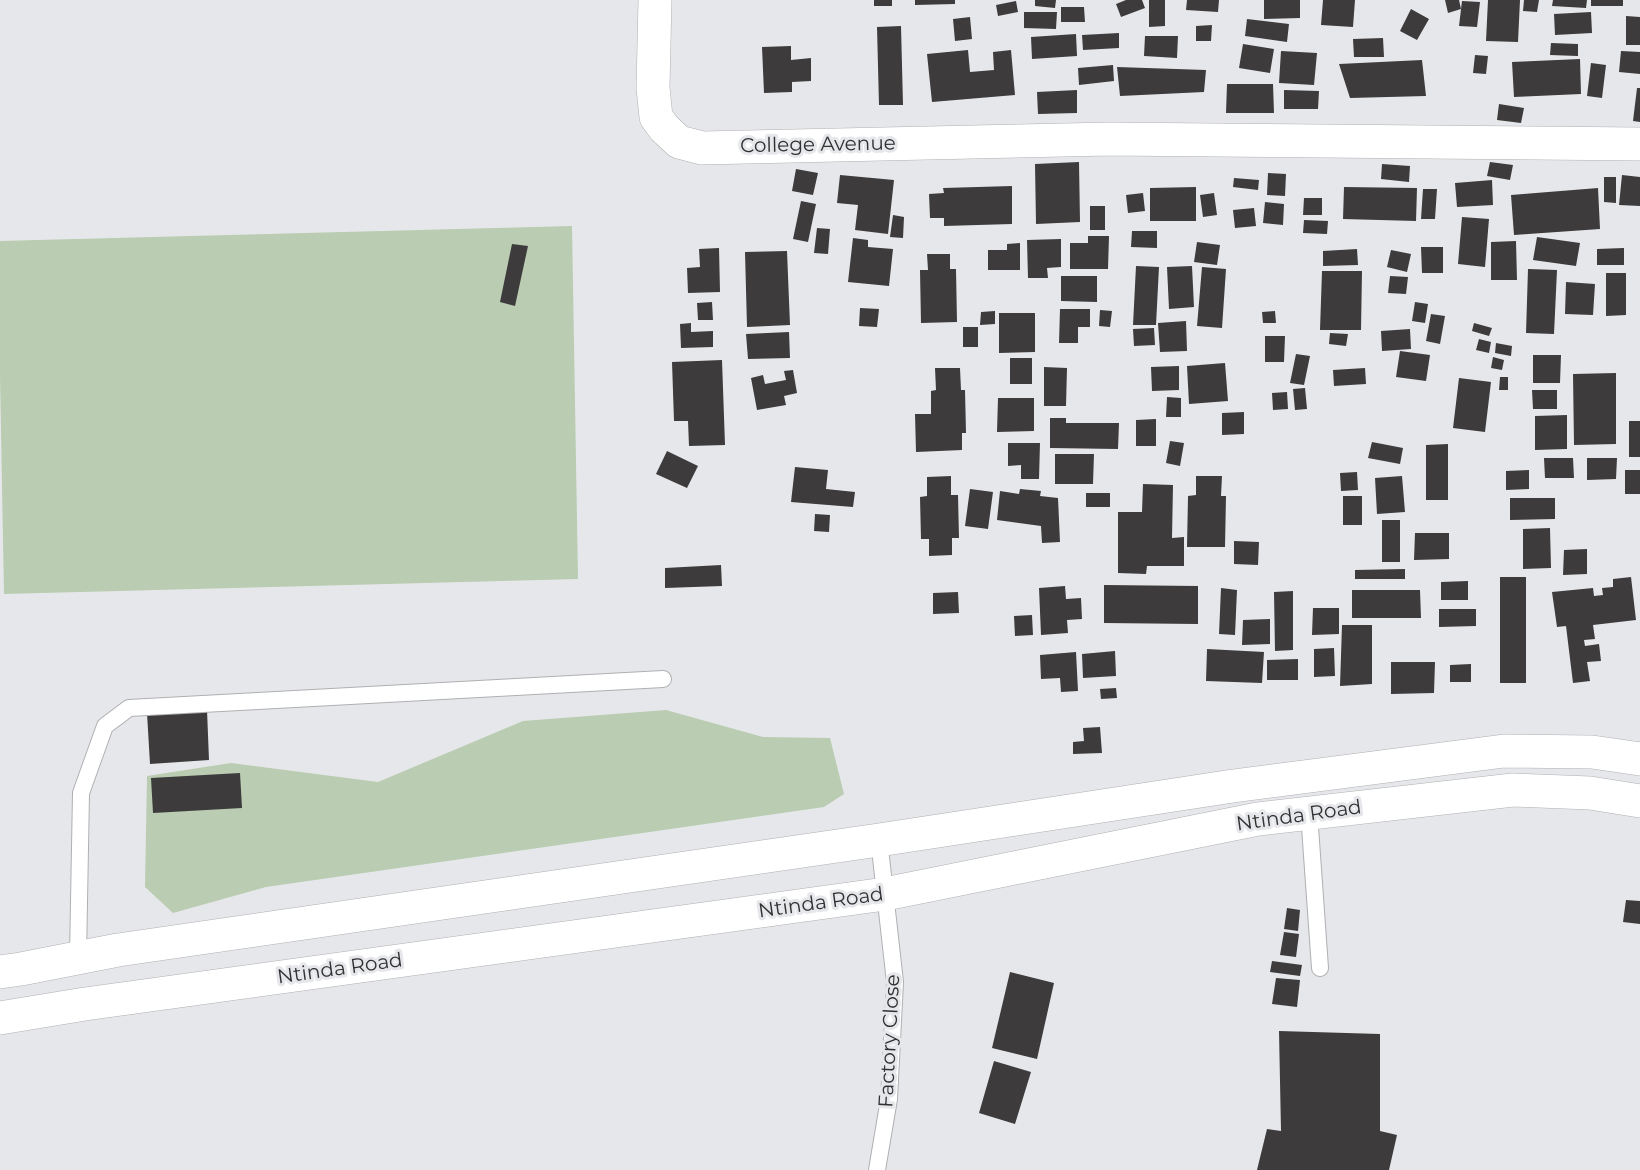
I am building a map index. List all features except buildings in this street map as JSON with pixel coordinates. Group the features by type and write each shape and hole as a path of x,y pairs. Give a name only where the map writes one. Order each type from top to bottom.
{"main road":[{"name":"College Avenue","path":"655,0 653,88 656,117 679,142 702,148 1109,139 1640,144"},
{"name":"Ntinda Road","path":"0,972 130,948 879,840 1233,786 1504,751 1592,752 1640,759"},
{"name":"Ntinda Road","path":"0,1018 85,1004 885,894 1258,819 1513,790 1590,793 1640,801"}],"lane":[{"path":"78,957 81,793 105,726 129,708 663,679"},
{"path":"1309,813 1320,968"},
{"name":"Factory Close","path":"877,1170 890,1099 895,982 879,840"}],"green space":[{"path":"572,226 578,579 4,594 0,241"},
{"path":"666,710 763,737 830,738 844,794 824,807 266,887 173,913 145,887 147,776 231,763 378,782 523,721"}]}
